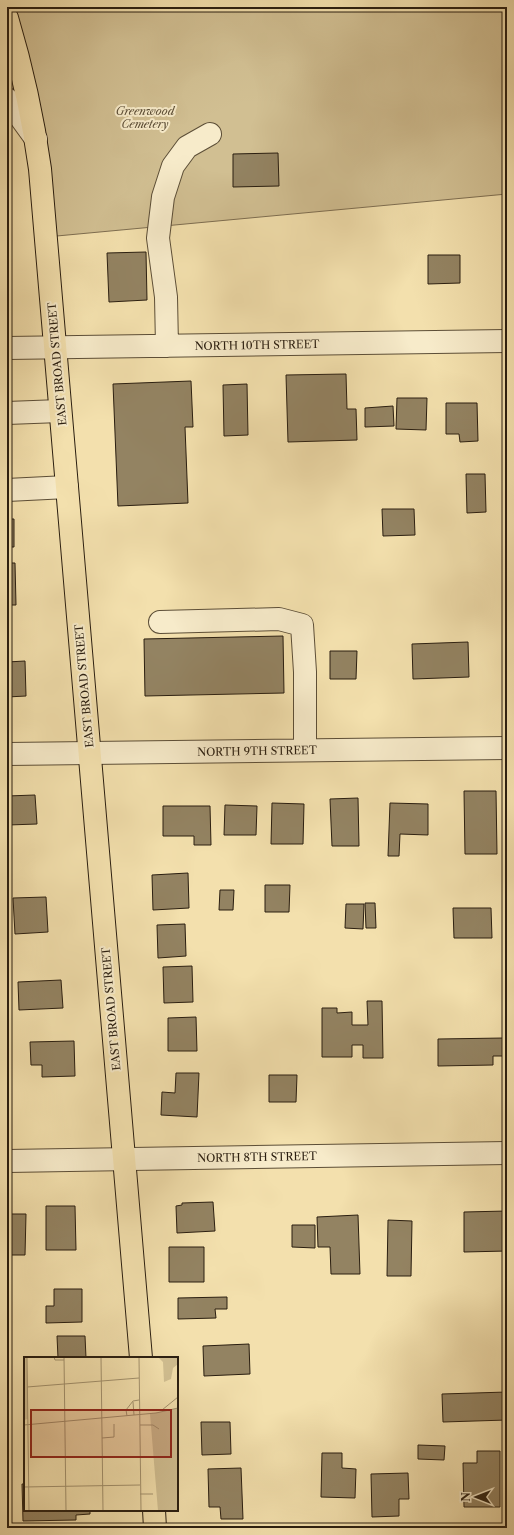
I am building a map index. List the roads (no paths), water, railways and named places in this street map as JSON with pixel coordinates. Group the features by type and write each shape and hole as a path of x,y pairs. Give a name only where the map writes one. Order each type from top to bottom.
{"main road":[{"name":"EAST BROAD STREET","path":"7,18 20,64 36,139 41,177 141,1357"},
{"path":"154,1511 155,1528"}],"street":[{"path":"7,99 36,139"},
{"path":"167,346 166,298 158,238 163,197 173,166 187,147 210,134"},
{"name":"NORTH 10TH STREET","path":"7,348 507,342"},
{"path":"7,413 60,411"},
{"path":"7,490 67,487"},
{"path":"160,622 279,619 302,625 305,672 304,750"},
{"name":"NORTH 9TH STREET","path":"7,754 507,748"},
{"name":"NORTH 8TH STREET","path":"7,1161 507,1153"}],"park label":[{"name":"Greenwood Cemetery","path":"145,117"}]}
